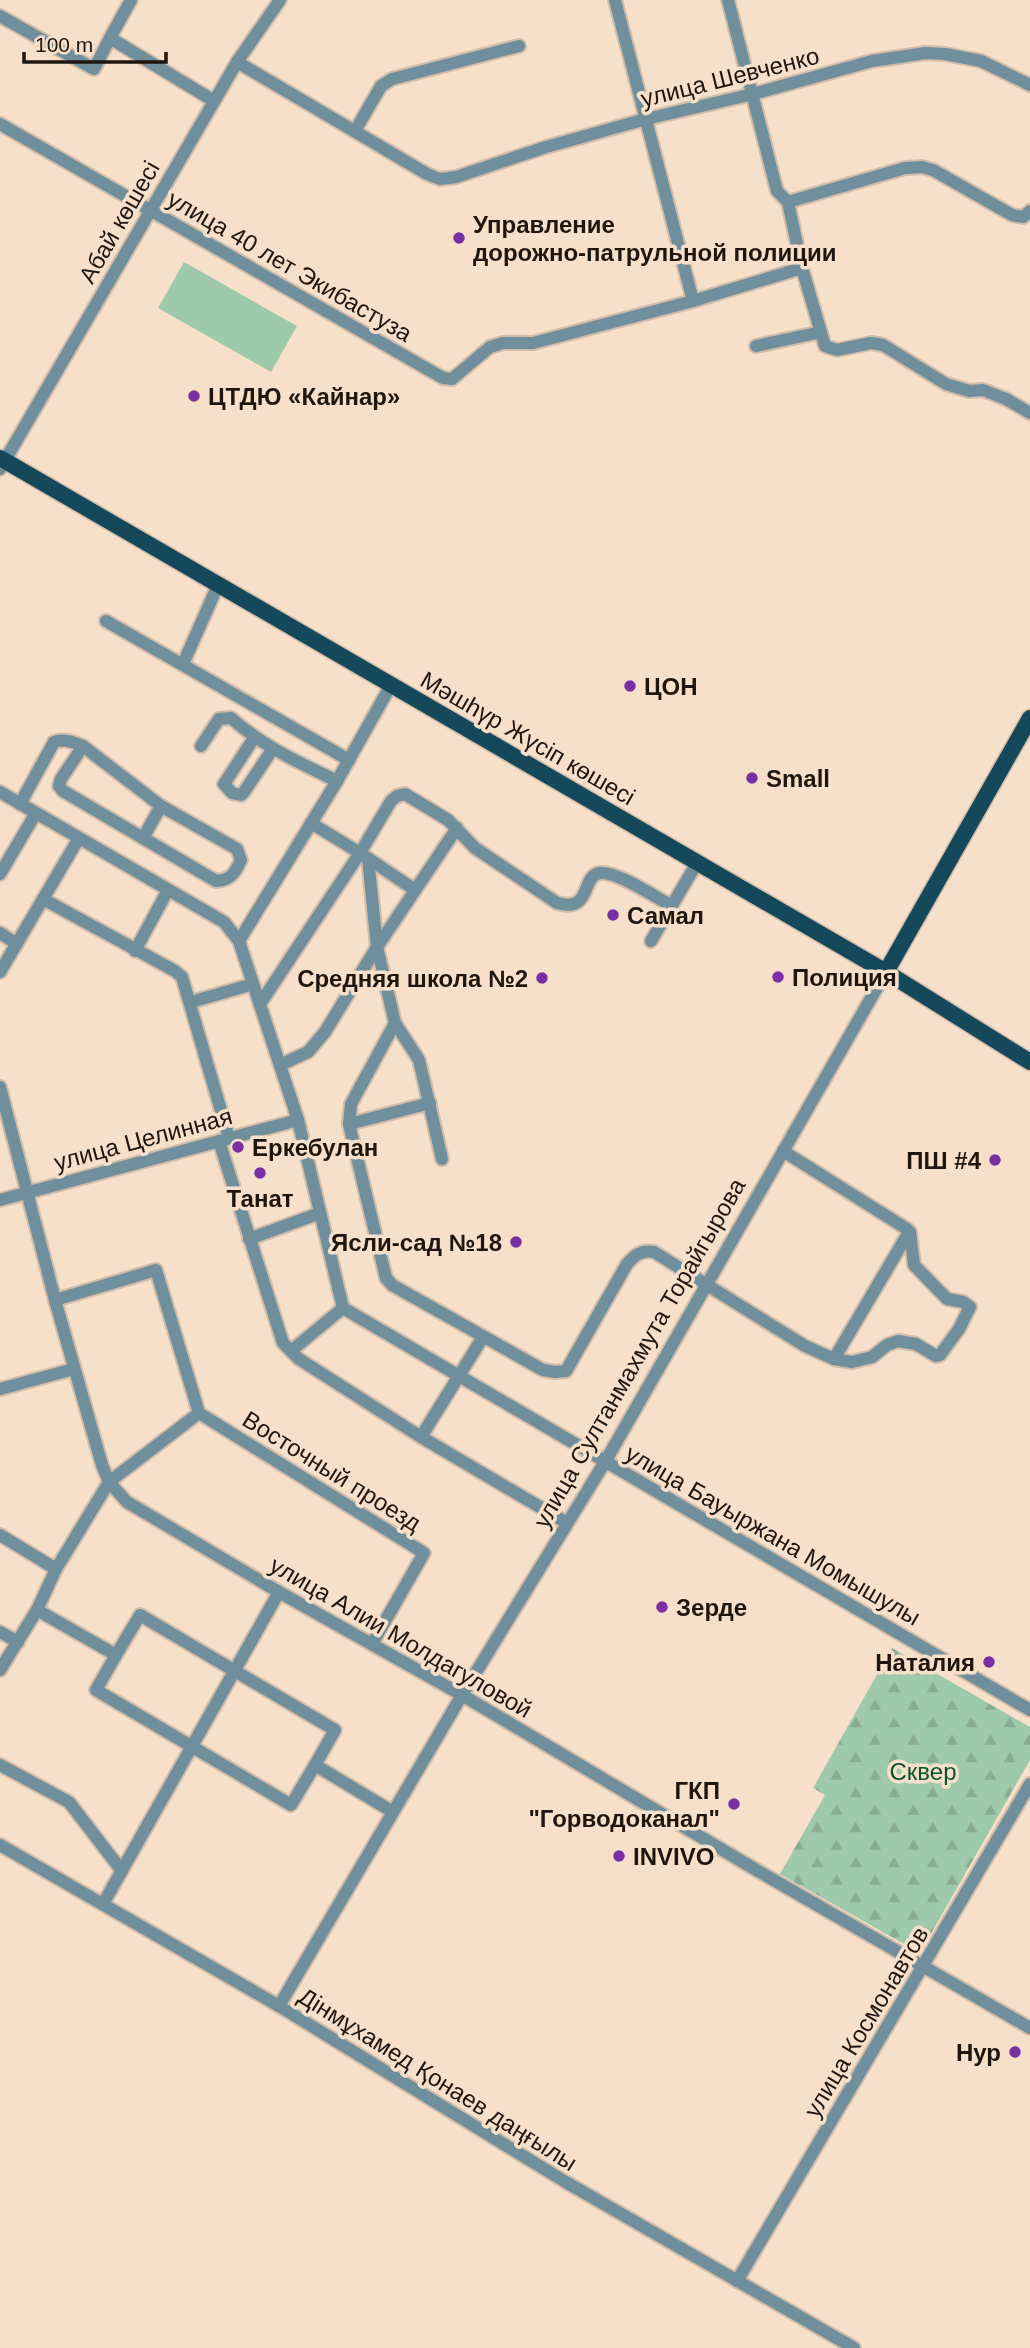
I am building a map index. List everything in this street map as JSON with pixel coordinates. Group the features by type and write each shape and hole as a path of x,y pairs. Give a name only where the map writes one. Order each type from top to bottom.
{"main road":[{"name":"Мәшһүр Жүсіп көшесі","path":"1,463 218,585 886,972 1030,1062"},
{"name":"улица Султанмахмута Торайгырова","path":"886,972 1030,718"}],"street":[{"path":"0,16 94,69 131,0"},
{"name":"Абай көшесі","path":"1,463 237,62 280,0"},
{"path":"615,0 693,301 802,268"},
{"path":"728,0 777,191 788,202 802,268 825,345 837,350 871,342 883,345 946,384 969,391 983,390 1030,413"},
{"path":"110,38 214,101"},
{"path":"237,62 355,131 381,86 392,79 519,46"},
{"name":"улица Шевченко","path":"355,131 440,179 456,177 545,147 872,61 926,53 945,54 981,61 1030,85"},
{"name":"улица 40 лет Экибастуза","path":"0,124 443,378 452,379 490,346 533,343 693,301"},
{"path":"788,202 905,168 922,167 933,170 1012,215 1023,217 1030,211"},
{"path":"756,346 821,332"},
{"path":"183,664 218,585"},
{"path":"106,621 349,760"},
{"path":"239,941 337,781 391,685"},
{"path":"201,746 219,719 231,718 272,750 337,781"},
{"path":"254,738 224,784 232,793 241,795 244,792 272,750"},
{"path":"20,804 54,741 83,746 161,806 237,849 241,860 234,874 225,880 216,881 63,791 59,786 61,779 83,746"},
{"path":"0,792 223,922 239,941 298,1120 343,1308 292,1351"},
{"path":"260,1004 364,855 391,801 405,794 448,820 475,848 557,903 568,906 577,903 587,892 592,878 597,873 605,873 618,877 670,905"},
{"path":"143,838 161,806"},
{"path":"0,874 36,813"},
{"path":"311,823 415,890"},
{"path":"280,1065 308,1052 325,1032 377,947 457,828"},
{"path":"0,972 79,838"},
{"path":"364,855 377,947 395,1023 419,1060 442,1159"},
{"path":"651,941 697,863"},
{"path":"135,951 168,890"},
{"path":"43,899 181,976 191,1002 249,1239 283,1343 299,1359 421,1437 568,1523"},
{"path":"0,933 17,944"},
{"name":"улица Султанмахмута Торайгырова","path":"279,2006 462,1695 605,1462 886,972"},
{"path":"191,1002 253,984"},
{"path":"395,1023 351,1104 349,1125 386,1278 392,1285 543,1370 566,1371 627,1264 635,1255 645,1251 654,1252 804,1346 834,1359 852,1362 872,1357 887,1345 898,1341 915,1344 936,1356 940,1355 959,1329 970,1307 963,1302 947,1299 917,1269 912,1262 909,1232 898,1222 783,1151"},
{"name":"улица Алии Молдагуловой","path":"0,1087 74,1369 109,1482 127,1502 1030,2028"},
{"path":"349,1125 430,1102"},
{"name":"улица Целинная","path":"0,1200 298,1120"},
{"path":"249,1239 320,1213"},
{"path":"834,1359 909,1232"},
{"path":"0,1670 37,1610 56,1569 109,1482 199,1413 156,1270 55,1300"},
{"name":"улица Бауыржана Момышулы","path":"343,1308 1030,1710"},
{"path":"421,1437 483,1337"},
{"path":"0,1389 74,1369"},
{"name":"Восточный проезд","path":"199,1413 424,1553 372,1644"},
{"path":"0,1535 56,1569"},
{"path":"103,1904 279,1592"},
{"path":"37,1610 116,1655"},
{"path":"140,1615 235,1671 335,1730 291,1805 96,1690 140,1615"},
{"path":"0,1632 18,1642"},
{"path":"0,1765 69,1802 122,1871"},
{"path":"315,1765 393,1812"},
{"name":"улица Космонавтов","path":"737,2281 1030,1784"},
{"name":"Дінмұхамед Қонаев даңғылы","path":"0,1845 279,2006 564,2181 854,2348"}],"green space":[{"path":"184,262 297,326 271,372 158,308"},
{"name":"Сквер","path":"892,1648 1030,1727 1030,1760 920,1953 780,1874 825,1795 813,1788"}],"place":[{"name":"Управление дорожно-патрульной полиции","path":"459,238"},
{"name":"ЦТДЮ «Кайнар»","path":"194,396"},
{"name":"ЦОН","path":"630,686"},
{"name":"Small","path":"752,778"},
{"name":"Самал","path":"613,915"},
{"name":"Полиция","path":"778,977"},
{"name":"Средняя школа №2","path":"542,978"},
{"name":"Еркебулан","path":"238,1147"},
{"name":"ПШ #4","path":"995,1160"},
{"name":"Танат","path":"260,1173"},
{"name":"Ясли-сад №18","path":"516,1242"},
{"name":"Зерде","path":"662,1607"},
{"name":"Наталия","path":"989,1662"},
{"name":"ГКП \"Горводоканал\"","path":"734,1804"},
{"name":"INVIVO","path":"619,1856"},
{"name":"Нур","path":"1015,2052"}]}
